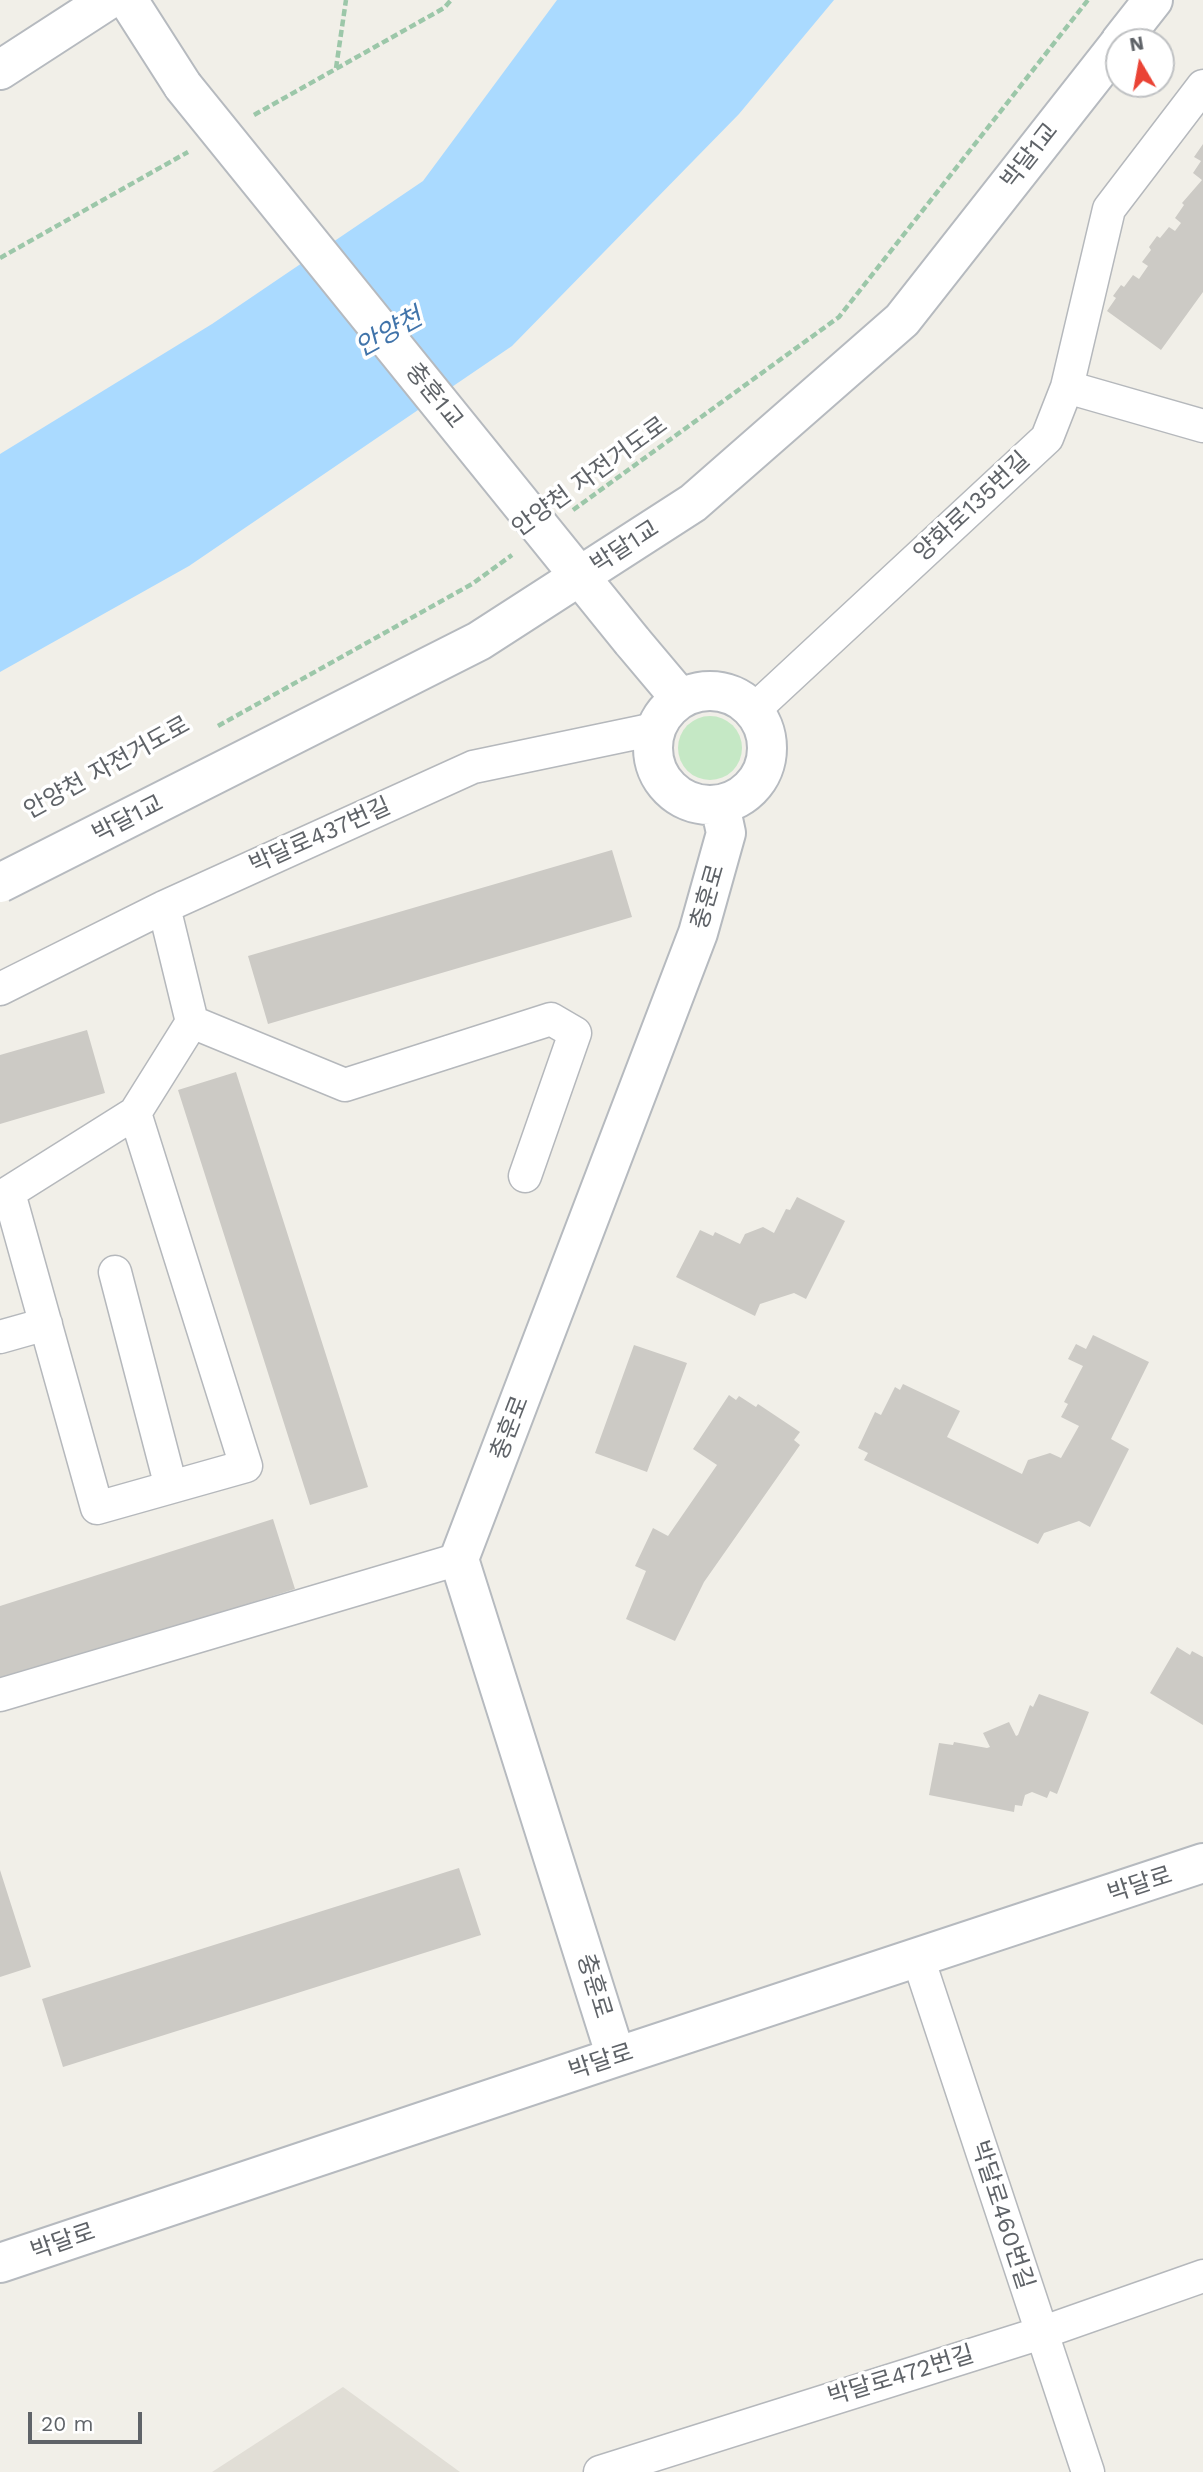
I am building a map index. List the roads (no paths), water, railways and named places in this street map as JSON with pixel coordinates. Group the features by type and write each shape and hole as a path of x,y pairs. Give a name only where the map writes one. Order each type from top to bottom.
{"street":[{"path":"0,70 108,0"},
{"name":"충훈1교","path":"128,0 183,86 680,698"},
{"name":"박달1교","path":"1132,28 1153,0"},
{"name":"박달1교","path":"0,883 479,641 693,503 902,320 1105,62"},
{"name":"양화로135번길","path":"754,710 1047,438 1067,387 1109,209 1203,86"},
{"path":"1067,387 1203,426"},
{"path":"720,691 738,698 754,710 764,728 768,748 765,768 754,785 739,798 720,805 700,805 681,799 665,786 655,769 652,749 655,729 665,712 680,698 699,692 720,691"},
{"name":"박달로437번길","path":"0,989 164,907 473,767 655,729"},
{"name":"충훈로","path":"616,2057 459,1559 698,933 726,833 720,805"},
{"path":"135,1113 246,1466 97,1508 46,1324 5,1196 135,1113 192,1022 164,907"},
{"path":"192,1022 345,1085 551,1019 575,1033 525,1176"},
{"path":"115,1272 171,1487"},
{"path":"0,1337 46,1324"},
{"path":"0,1695 459,1559"},
{"name":"박달로","path":"0,2263 1203,1863"},
{"name":"박달로460번길","path":"918,1958 1088,2472"},
{"name":"박달로472번길","path":"600,2472 1041,2333 1203,2276"}],"water":[{"name":"안양천","path":"557,0 834,0 739,114 512,346 189,566 0,672 0,454 212,324 423,181"}]}
